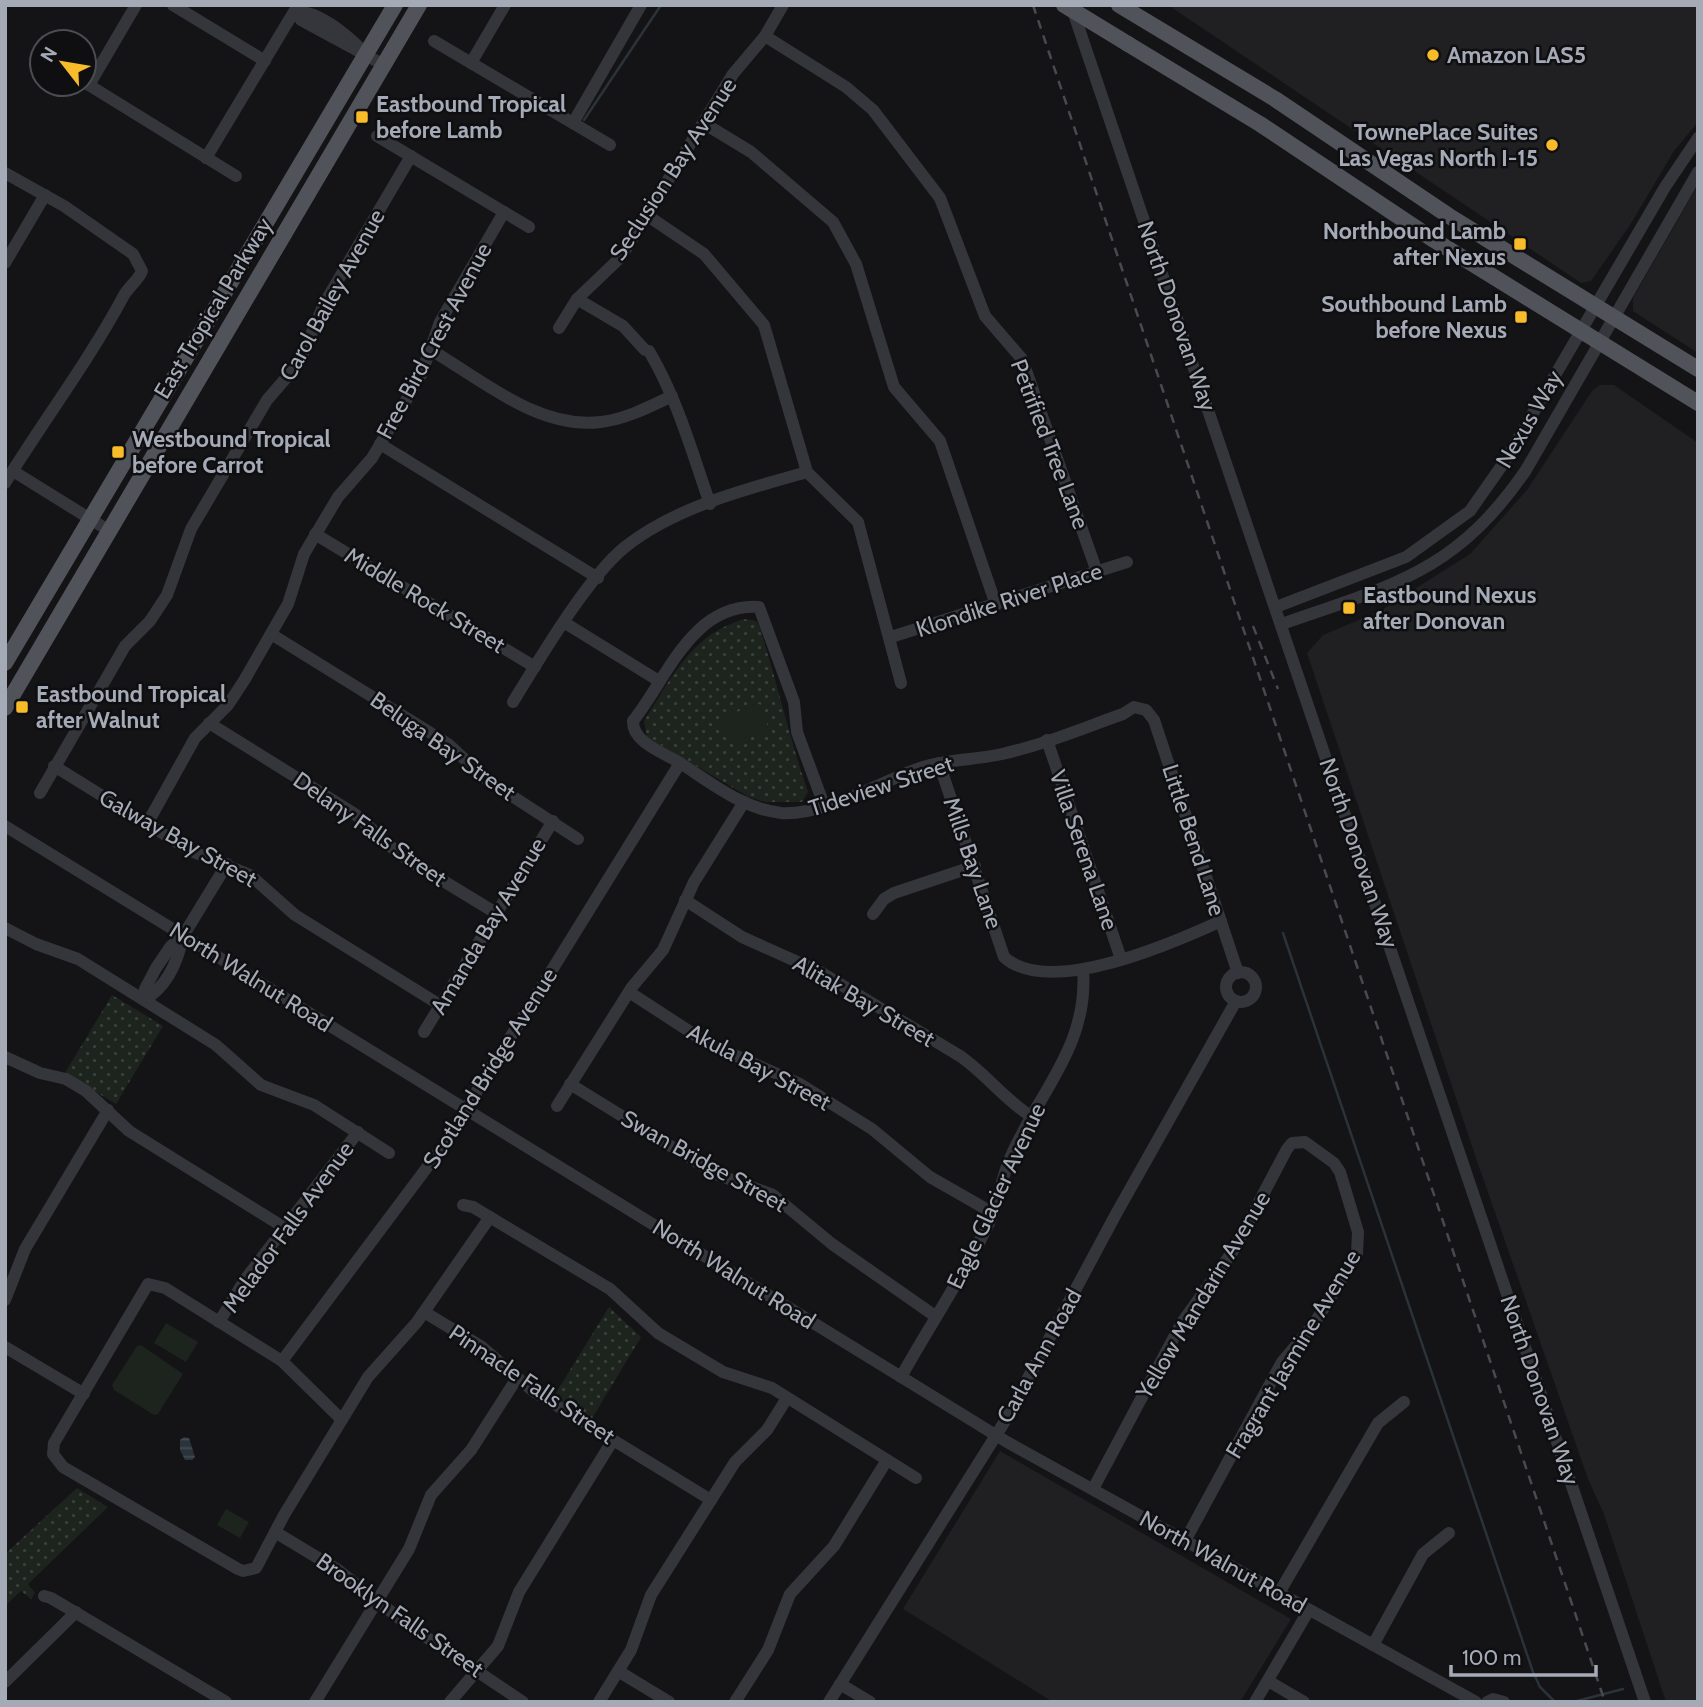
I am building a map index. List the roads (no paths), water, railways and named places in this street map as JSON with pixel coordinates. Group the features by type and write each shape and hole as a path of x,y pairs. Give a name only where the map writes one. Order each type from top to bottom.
{"main road":[{"name":"East Tropical Parkway","path":"5,663 395,5"},
{"name":"East Tropical Parkway","path":"5,708 419,5"},
{"path":"1064,5 1260,124 1434,240 1698,403"},
{"path":"1119,5 1275,99 1449,216 1698,369"}],"street":[{"path":"98,65 136,5"},
{"path":"173,5 265,61"},
{"path":"471,63 505,5"},
{"path":"573,123 640,5"},
{"name":"Seclusion Bay Avenue","path":"559,328 577,299 621,257 705,124 733,74 765,36 783,5"},
{"name":"North Donovan Way","path":"1072,5 1645,1702"},
{"path":"206,158 297,8 345,34 384,65"},
{"name":"Petrified Tree Lane","path":"765,36 846,87 873,110 940,198 985,316 1022,359 1097,572"},
{"path":"434,41 610,145"},
{"path":"98,91 236,176"},
{"path":"705,124 751,152 833,222 856,264 894,387 940,441 996,605"},
{"path":"377,136 529,227"},
{"name":"Nexus Way","path":"1276,607 1406,557 1470,511 1506,461 1665,187 1698,138"},
{"name":"Carol Bailey Avenue","path":"40,793 125,646 150,621 167,595 191,529 268,400 299,363 324,304 411,156"},
{"name":"Nexus Way","path":"1282,624 1387,587 1439,562 1461,546 1504,501 1526,470 1698,172"},
{"path":"5,173 45,195 133,254 140,265 140,277 126,292 76,378 5,483"},
{"path":"5,263 45,195"},
{"name":"Free Bird Crest Avenue","path":"146,824 195,738 234,697 271,634 288,604 299,567 315,534 338,497 364,470 421,375 440,322 504,212"},
{"path":"648,216 705,254 764,325 807,472 858,522 891,637 901,683"},
{"path":"577,299 622,326 649,351 672,397 710,504"},
{"path":"431,350 538,413 563,421 588,423 611,420 672,397"},
{"path":"380,444 598,578"},
{"path":"13,471 108,530"},
{"path":"513,702 565,623 625,547 650,530 710,504 807,472"},
{"name":"Middle Rock Street","path":"315,534 535,667"},
{"name":"Klondike River Place","path":"891,637 1127,562"},
{"path":"565,623 659,681 681,648 712,620 743,606 759,607 794,702 797,732 824,805"},
{"name":"Beluga Bay Street","path":"271,634 448,744 486,779 578,839"},
{"name":"Tideview Street","path":"659,681 633,720 634,734 744,802 763,810 784,813 803,812 939,763 985,758 1123,714 1134,707 1146,709"},
{"name":"Little Bend Lane","path":"1146,709 1154,720 1238,973"},
{"name":"Delany Falls Street","path":"209,723 355,814 399,854 496,913"},
{"name":"Villa Serena Lane","path":"1047,740 1121,959"},
{"name":"Scotland Bridge Avenue","path":"282,1361 427,1168 466,1110 680,763"},
{"name":"Mills Bay Lane","path":"939,763 1004,957 1010,962 1045,971 1069,973 1083,970"},
{"name":"Galway Bay Street","path":"54,766 191,852 250,875 295,915 440,1005"},
{"path":"557,1106 629,992 663,950 685,900 744,802"},
{"name":"Amanda Bay Avenue","path":"424,1032 553,821"},
{"name":"North Walnut Road","path":"5,826 996,1435 1476,1702"},
{"path":"144,1000 145,989 156,968 171,946 183,936 227,864"},
{"path":"873,914 884,899 894,892 975,866"},
{"name":"Alitak Bay Street","path":"685,900 742,937 820,972 960,1056 981,1071 1014,1106 1032,1117"},
{"path":"1083,970 1121,959 1221,921"},
{"path":"5,928 36,944 66,953 216,1045 261,1085 314,1105 389,1153"},
{"name":"Eagle Glacier Avenue","path":"901,1377 935,1316 956,1286 993,1213 1010,1158 1077,1034 1085,992 1083,970"},
{"path":"1236,1002 1228,995 1226,986 1230,977 1238,973"},
{"name":"Carla Ann Road","path":"829,1702 996,1435 1236,1002 1250,999 1255,991 1252,977 1238,973"},
{"name":"Akula Bay Street","path":"629,992 709,1044 800,1084 872,1129 930,1177 993,1213"},
{"path":"7,1062 66,1079 86,1091 129,1131 285,1228"},
{"name":"Swan Bridge Street","path":"570,1084 716,1174 773,1195 832,1244 935,1316"},
{"path":"5,1300 25,1249 108,1110"},
{"name":"Melador Falls Avenue","path":"219,1322 244,1281 358,1132"},
{"name":"Yellow Mandarin Avenue","path":"1093,1489 1181,1324 1233,1251 1287,1149 1298,1142"},
{"name":"Fragrant Jasmine Avenue","path":"1185,1541 1282,1362 1314,1324 1357,1254 1358,1232 1340,1172 1334,1163 1306,1142 1298,1142"},
{"path":"463,1205 473,1207 610,1289 658,1333 723,1372 759,1382 916,1478"},
{"path":"342,1420 282,1361 165,1288 148,1284 54,1443 53,1454 63,1467 238,1569 251,1570 261,1562 275,1532 380,1361 424,1312 490,1217"},
{"name":"Pinnacle Falls Street","path":"424,1312 482,1347 517,1378 711,1500"},
{"path":"5,1347 85,1394"},
{"path":"315,1702 409,1549 431,1494 471,1450 517,1378"},
{"path":"599,1702 634,1644 651,1595 735,1462 767,1430 787,1398"},
{"path":"1279,1593 1378,1423 1404,1402"},
{"path":"450,1702 480,1671 498,1646 519,1592 613,1440"},
{"path":"735,1702 768,1650 790,1594 834,1546 887,1460"},
{"name":"Brooklyn Falls Street","path":"275,1532 338,1570 408,1625 523,1702"},
{"path":"1373,1645 1423,1554 1450,1533"},
{"path":"44,1596 76,1612 226,1702"},
{"path":"1255,1702 1309,1610"},
{"path":"5,1682 76,1612"},
{"path":"618,1671 669,1702"},
{"path":"1268,1681 1304,1702"},
{"path":"840,1684 870,1702"},
{"path":"1487,1702 1493,1699 1504,1702"}],"waterway":[{"path":"584,120 661,5"},
{"path":"1283,933 1533,1672 1540,1687 1555,1702"},
{"path":"1573,1702 1623,1689"}],"railway":[{"path":"1033,5 1605,1702"},
{"path":"1253,626 1278,689"}],"place":[{"name":"Amazon LAS5","path":"1433,55"},
{"name":"Eastbound Tropical before Lamb","path":"362,117"},
{"name":"TownePlace Suites Las Vegas North I-15","path":"1552,145"},
{"name":"Northbound Lamb after Nexus","path":"1520,244"},
{"name":"Southbound Lamb before Nexus","path":"1521,317"},
{"name":"Westbound Tropical before Carrot","path":"118,452"},
{"name":"Eastbound Nexus after Donovan","path":"1349,608"},
{"name":"Eastbound Tropical after Walnut","path":"22,707"}]}
